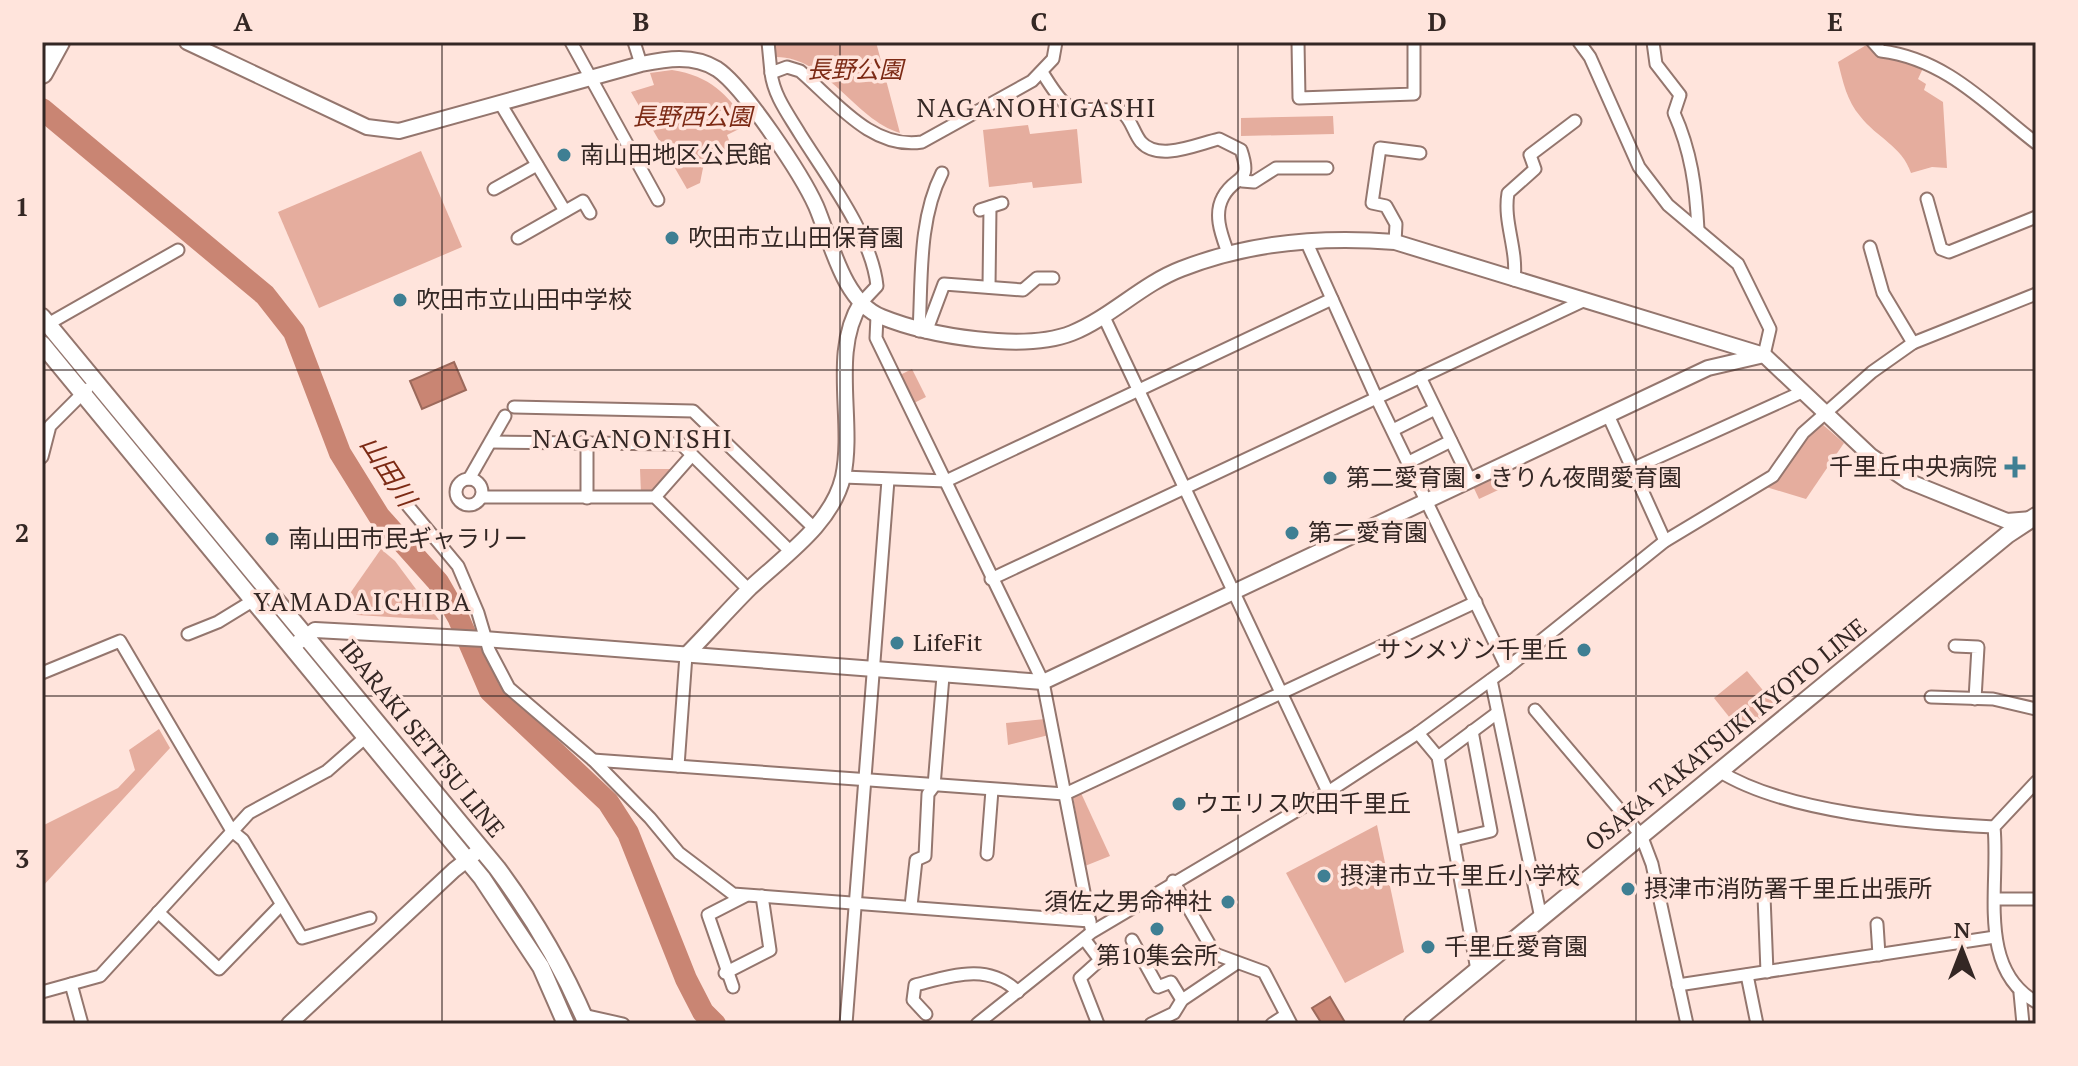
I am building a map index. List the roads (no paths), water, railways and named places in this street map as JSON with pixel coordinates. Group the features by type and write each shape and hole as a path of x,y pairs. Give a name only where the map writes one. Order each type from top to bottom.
{"highway":[{"path":"42,73 59,42"}],"main road":[{"name":"IBARAKI SETTSU LINE","path":"45,320 89,388 254,600 299,641 367,736 514,920 541,967 566,1024"},
{"name":"IBARAKI SETTSU LINE","path":"42,344 89,388 299,641 481,849 530,912 559,959 585,1020"},
{"name":"OSAKA TAKATSUKI KYOTO LINE","path":"1412,1024 2007,535 2034,517"}],"street":[{"path":"187,42 367,127 399,131 641,64 670,58 693,60 716,69 734,85 797,173 814,202 851,289 861,303 877,316 923,332 1045,340 1072,333 1178,270 1228,253 1346,238 1395,242 1764,355 1871,456 1908,481 2007,521 2034,517"},
{"path":"571,42 658,200"},
{"path":"634,42 641,64"},
{"path":"678,766 686,655 814,528 833,504 843,477 848,386 846,335 861,303 877,286 875,270 834,188 780,101 771,73 768,42"},
{"path":"771,73 787,67 800,71 880,139 903,145 922,142 1042,72 1053,59 1056,42"},
{"path":"1298,42 1299,98 1414,94 1414,42"},
{"path":"1579,42 1590,57 1639,167 1668,205 1738,264 1770,329 1764,355"},
{"path":"1653,42 1656,64 1680,95 1674,113 1690,156 1698,230"},
{"path":"1873,42 1881,51 1906,54 1954,76 2036,143"},
{"path":"1042,72 1060,102 1072,111 1121,111 1130,119 1139,139 1149,149 1168,152 1219,139 1241,150 1245,163 1242,181 1223,196 1219,213 1219,229 1228,253"},
{"path":"500,103 565,211"},
{"path":"1514,280 1517,257 1505,212 1508,193 1535,169 1530,155 1575,121"},
{"path":"1395,242 1396,224 1386,206 1372,203 1380,148 1420,153"},
{"path":"494,189 537,165"},
{"path":"1242,181 1254,182 1276,168 1327,168"},
{"path":"923,332 924,238 935,186 942,173"},
{"path":"1927,199 1941,249 1949,252 2036,217"},
{"path":"518,238 583,201 590,213"},
{"path":"989,287 991,206"},
{"path":"1306,241 1376,397 1429,501 1507,668"},
{"path":"1870,247 1883,293 1913,343"},
{"path":"45,320 178,250"},
{"path":"923,332 944,284 1023,290 1037,278 1053,278"},
{"path":"979,1023 1089,931 1328,792 1418,733 1507,668 1665,541 1773,476 1803,433 1872,372 1913,343 2036,294"},
{"path":"843,477 946,481 1332,299"},
{"path":"991,579 1583,301"},
{"path":"1103,315 1328,792"},
{"path":"877,316 876,338 1043,682 1089,931 1100,960 1080,978 1098,1024"},
{"path":"299,641 315,630 451,637 1043,682 1708,368 1764,355"},
{"path":"1420,377 1470,480"},
{"path":"42,457 50,426 89,388"},
{"path":"1632,469 1802,392"},
{"path":"514,407 693,411 814,528"},
{"path":"1393,430 1435,409"},
{"path":"1608,415 1665,541"},
{"path":"505,416 469,479 458,485 457,497 471,504 481,497 655,497 749,590"},
{"path":"1409,462 1451,441"},
{"path":"491,442 681,444 790,551"},
{"path":"587,443 587,498"},
{"path":"655,497 692,455"},
{"path":"469,479 480,485 481,497"},
{"path":"846,1024 888,480"},
{"path":"408,506 458,566 478,613 484,639 509,688 593,760 679,853 733,894 911,906 1089,931"},
{"path":"188,634 218,622 254,600"},
{"path":"593,760 1065,794 1476,602"},
{"path":"42,673 120,641 232,831 243,840 302,938 370,918"},
{"path":"1955,646 1978,647 1975,699"},
{"path":"911,906 916,860 925,856 928,794 934,786 943,676"},
{"path":"1491,680 1541,918"},
{"path":"1931,697 1975,699 2036,709"},
{"path":"1535,710 1641,835 1652,864 1687,1024"},
{"path":"1438,757 1497,713"},
{"path":"1454,840 1491,831 1472,731"},
{"path":"1418,733 1438,757 1477,970"},
{"path":"42,992 100,976 249,813 327,771 367,736"},
{"path":"1719,771 1731,779 1804,802 1873,817 1994,827"},
{"path":"2036,782 1994,827 1995,937 2003,970 2020,993 2036,1002"},
{"path":"987,854 992,790"},
{"path":"289,1024 481,849"},
{"path":"1173,881 1210,948 1222,959 1264,972 1288,1020 1272,1024"},
{"path":"733,987 725,973 708,915 745,895"},
{"path":"725,973 770,950 762,896"},
{"path":"1764,896 1767,972"},
{"path":"1996,899 2036,899"},
{"path":"158,912 219,969 281,905"},
{"path":"1877,924 1879,955"},
{"path":"1678,985 1995,937"},
{"path":"1132,940 1158,987 1171,982 1182,1000"},
{"path":"1151,1024 1171,1020 1182,1000 1237,963"},
{"path":"926,1014 913,1000 915,985 971,972 1006,980 1018,992"},
{"path":"1747,975 1757,1024"},
{"path":"71,984 82,1024"},
{"path":"2020,993 2018,1009 2023,1024"},
{"path":"585,1020 623,1024"}],"waterway":[{"name":"山田川","path":"42,109 265,295 294,332 340,453 379,516 438,582 458,617 490,691 608,802 628,833 686,979 703,1012 715,1024"}],"place":[{"name":"南山田地区公民館","path":"564,155"},
{"name":"吹田市立山田保育園","path":"672,238"},
{"name":"吹田市立山田中学校","path":"400,300"},
{"name":"千里丘中央病院","path":"2015,467"},
{"name":"第二愛育園・きりん夜間愛育園","path":"1330,478"},
{"name":"第二愛育園","path":"1292,533"},
{"name":"南山田市民ギャラリー","path":"272,539"},
{"name":"LifeFit","path":"897,643"},
{"name":"サンメゾン千里丘","path":"1584,650"},
{"name":"ウエリス吹田千里丘","path":"1179,804"},
{"name":"摂津市立千里丘小学校","path":"1324,876"},
{"name":"摂津市消防署千里丘出張所","path":"1628,889"},
{"name":"須佐之男命神社","path":"1228,902"},
{"name":"第10集会所","path":"1157,929"},
{"name":"千里丘愛育園","path":"1428,947"}],"district":[{"name":"NAGANOHIGASHI","path":"1037,108"},
{"name":"NAGANONISHI","path":"633,439"},
{"name":"YAMADAICHIBA","path":"363,602"}],"park label":[{"name":"長野公園","path":"855,70"},
{"name":"長野西公園","path":"692,117"}]}
